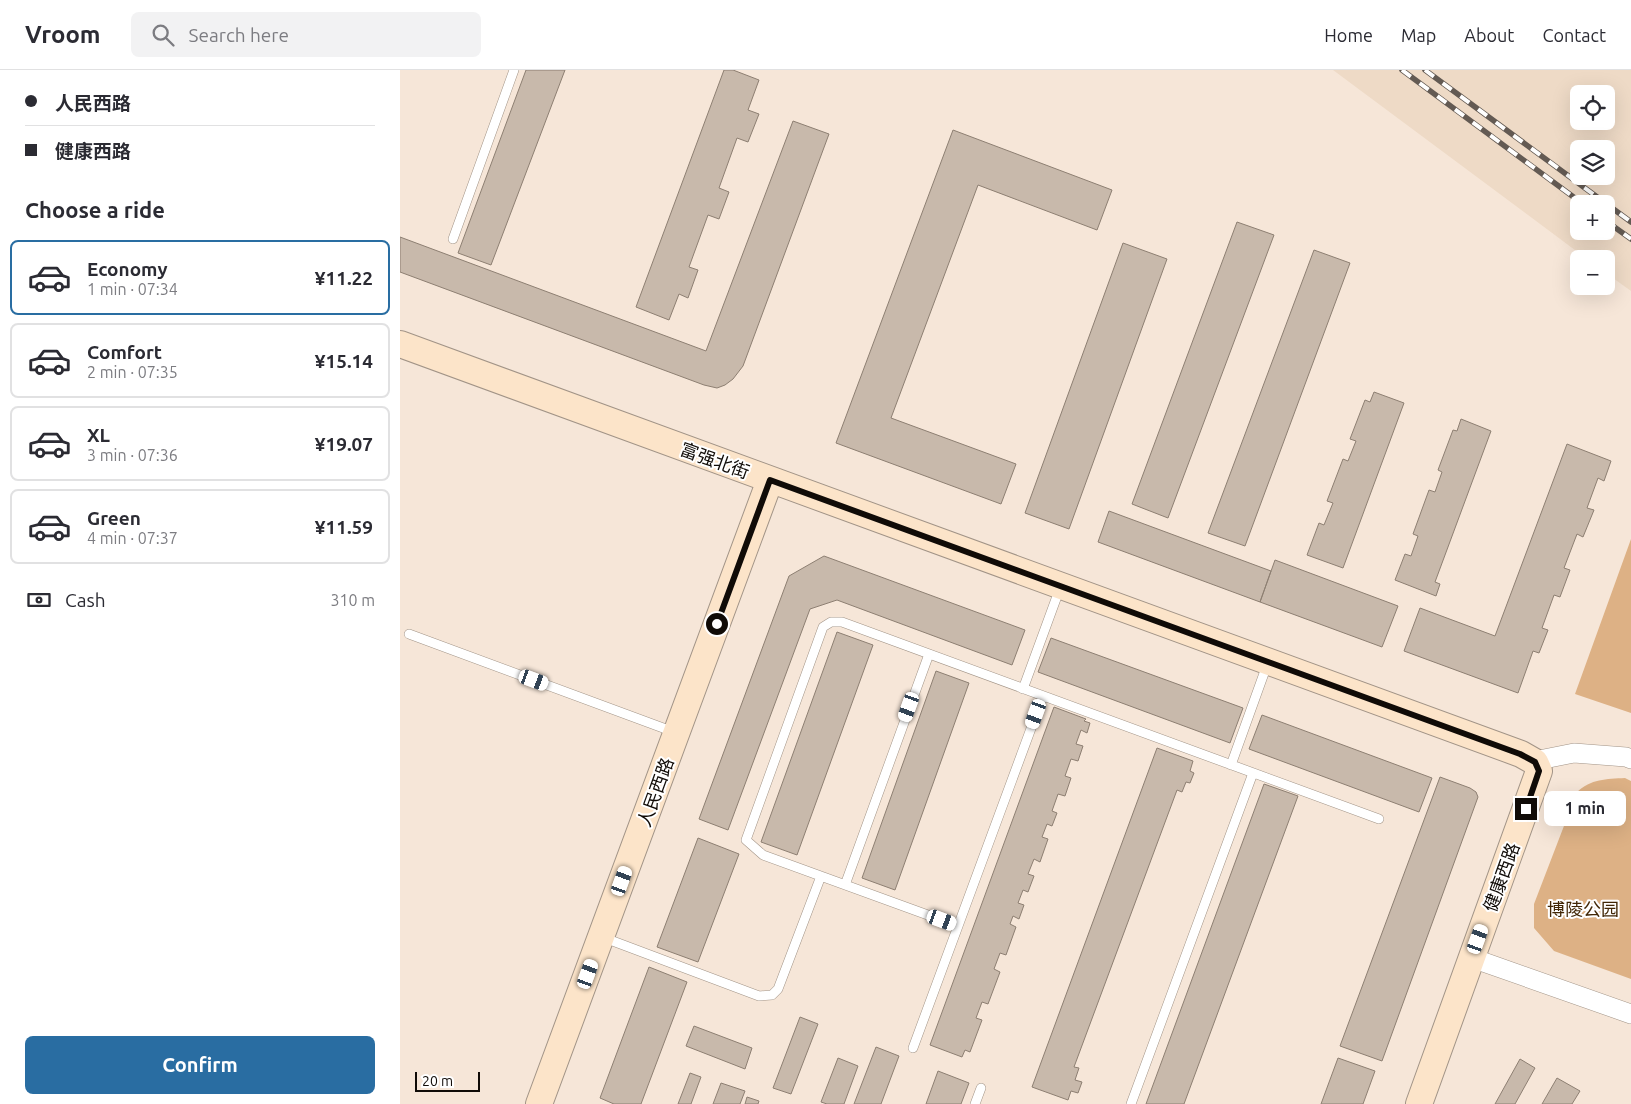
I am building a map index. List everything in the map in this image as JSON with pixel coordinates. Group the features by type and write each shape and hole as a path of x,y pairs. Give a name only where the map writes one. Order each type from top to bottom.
{"street":[{"name":"富强北街","path":"400,344 1520,754 1535,762"},
{"name":"人民西路","path":"539,1104 770,480"},
{"path":"1535,762 1574,753 1618,756 1631,759"},
{"name":"健康西路","path":"1423,1100 1539,771 1535,762"},
{"path":"1472,958 1631,1014"}],"lane":[{"path":"453,239 514,70"},
{"path":"1023,689 1061,586"},
{"path":"958,926 762,855 746,840 823,627 831,622 842,622 1379,819"},
{"path":"409,634 677,733"},
{"path":"845,885 929,654"},
{"path":"1231,765 1268,662"},
{"path":"913,1048 1043,696"},
{"path":"1131,1104 1253,773"},
{"path":"601,937 759,996 772,995 778,990 821,876"},
{"path":"975,1104 981,1088"}],"shaded area":[{"path":"1333,70 1631,70 1631,291 1615,279 1615,250 1575,250"}],"green space":[{"path":"1631,539 1631,713 1575,694"},
{"name":"博陵公园","path":"1625,778 1631,781 1631,979 1554,951 1534,928 1534,904 1577,792 1593,782"}],"building":[{"path":"526,70 565,70 491,265 458,253"},
{"path":"724,70 733,70 759,80 748,110 759,114 748,142 737,138 719,188 729,192 719,219 708,215 689,267 698,270 688,298 679,294 669,320 636,307"},
{"path":"793,121 829,134 743,366 733,379 725,385 717,388 704,385 400,272 400,237 706,351"},
{"path":"953,130 1112,190 1097,230 978,185 891,418 1016,464 1001,504 836,443"},
{"path":"1237,222 1274,235 1168,518 1132,504"},
{"path":"1123,243 1167,259 1069,529 1025,513"},
{"path":"1314,250 1350,263 1245,546 1208,533"},
{"path":"1374,392 1404,403 1343,568 1307,555 1319,523 1324,525 1333,503 1327,501 1343,459 1348,461 1356,441 1350,439 1365,400 1370,402"},
{"path":"1461,419 1491,431 1435,582 1440,584 1436,596 1395,580 1405,554 1411,556 1418,536 1413,534 1429,490 1435,492 1442,472 1438,470 1453,430 1457,431"},
{"path":"1567,444 1611,461 1604,481 1598,478 1587,508 1594,510 1583,537 1577,534 1564,568 1570,570 1560,597 1554,595 1542,628 1548,630 1539,653 1533,651 1518,693 1404,651 1420,608 1495,636"},
{"path":"1109,511 1271,571 1260,602 1098,542"},
{"path":"824,556 1025,630 1012,665 837,600 810,609 728,830 699,819 789,576"},
{"path":"1275,560 1398,606 1382,647 1260,602"},
{"path":"837,632 873,645 797,855 761,842"},
{"path":"1051,638 1243,708 1230,743 1038,672"},
{"path":"936,671 969,683 895,890 862,878"},
{"path":"1054,707 1086,719 1084,721 1090,723 1087,733 1081,730 1076,744 1083,746 1078,761 1071,759 1065,776 1071,778 1065,796 1058,794 1052,811 1057,813 1052,826 1047,824 1042,837 1048,839 1040,862 1034,859 1028,874 1034,876 1028,892 1023,890 1018,903 1024,905 1019,919 1013,916 1010,924 1016,927 1006,955 1000,953 994,969 1000,972 988,1004 982,1002 976,1018 982,1020 970,1052 965,1050 962,1057 930,1045"},
{"path":"1262,715 1432,778 1419,812 1249,749"},
{"path":"1157,748 1193,761 1190,771 1194,773 1190,783 1186,782 1182,792 1177,790 1074,1067 1079,1068 1075,1080 1082,1082 1078,1093 1071,1091 1068,1100 1032,1087"},
{"path":"1440,777 1470,788 1476,792 1478,797 1382,1061 1340,1046"},
{"path":"1264,784 1298,796 1184,1104 1146,1104"},
{"path":"698,838 739,854 698,962 657,947"},
{"path":"649,967 687,982 641,1104 614,1104 600,1098"},
{"path":"800,1017 818,1024 791,1094 773,1088"},
{"path":"694,1026 752,1048 745,1069 686,1046"},
{"path":"876,1047 899,1056 881,1104 854,1104"},
{"path":"838,1058 858,1066 844,1104 827,1104 821,1102"},
{"path":"1338,1058 1375,1071 1363,1104 1321,1104"},
{"path":"1520,1059 1535,1068 1515,1104 1495,1104"},
{"path":"938,1071 969,1083 961,1104 926,1104"},
{"path":"690,1073 701,1077 691,1104 678,1104"},
{"path":"1557,1078 1580,1091 1572,1104 1542,1104"},
{"path":"721,1083 745,1091 740,1104 713,1104"},
{"path":"747,1097 759,1101 758,1104 745,1104"}],"railway":[{"path":"1402,70 1571,195"},
{"path":"1425,70 1631,222"},
{"path":"1615,227 1631,239"}],"route":[{"path":"717,624 770,480 1520,754 1535,762 1539,771 1526,809"}]}
